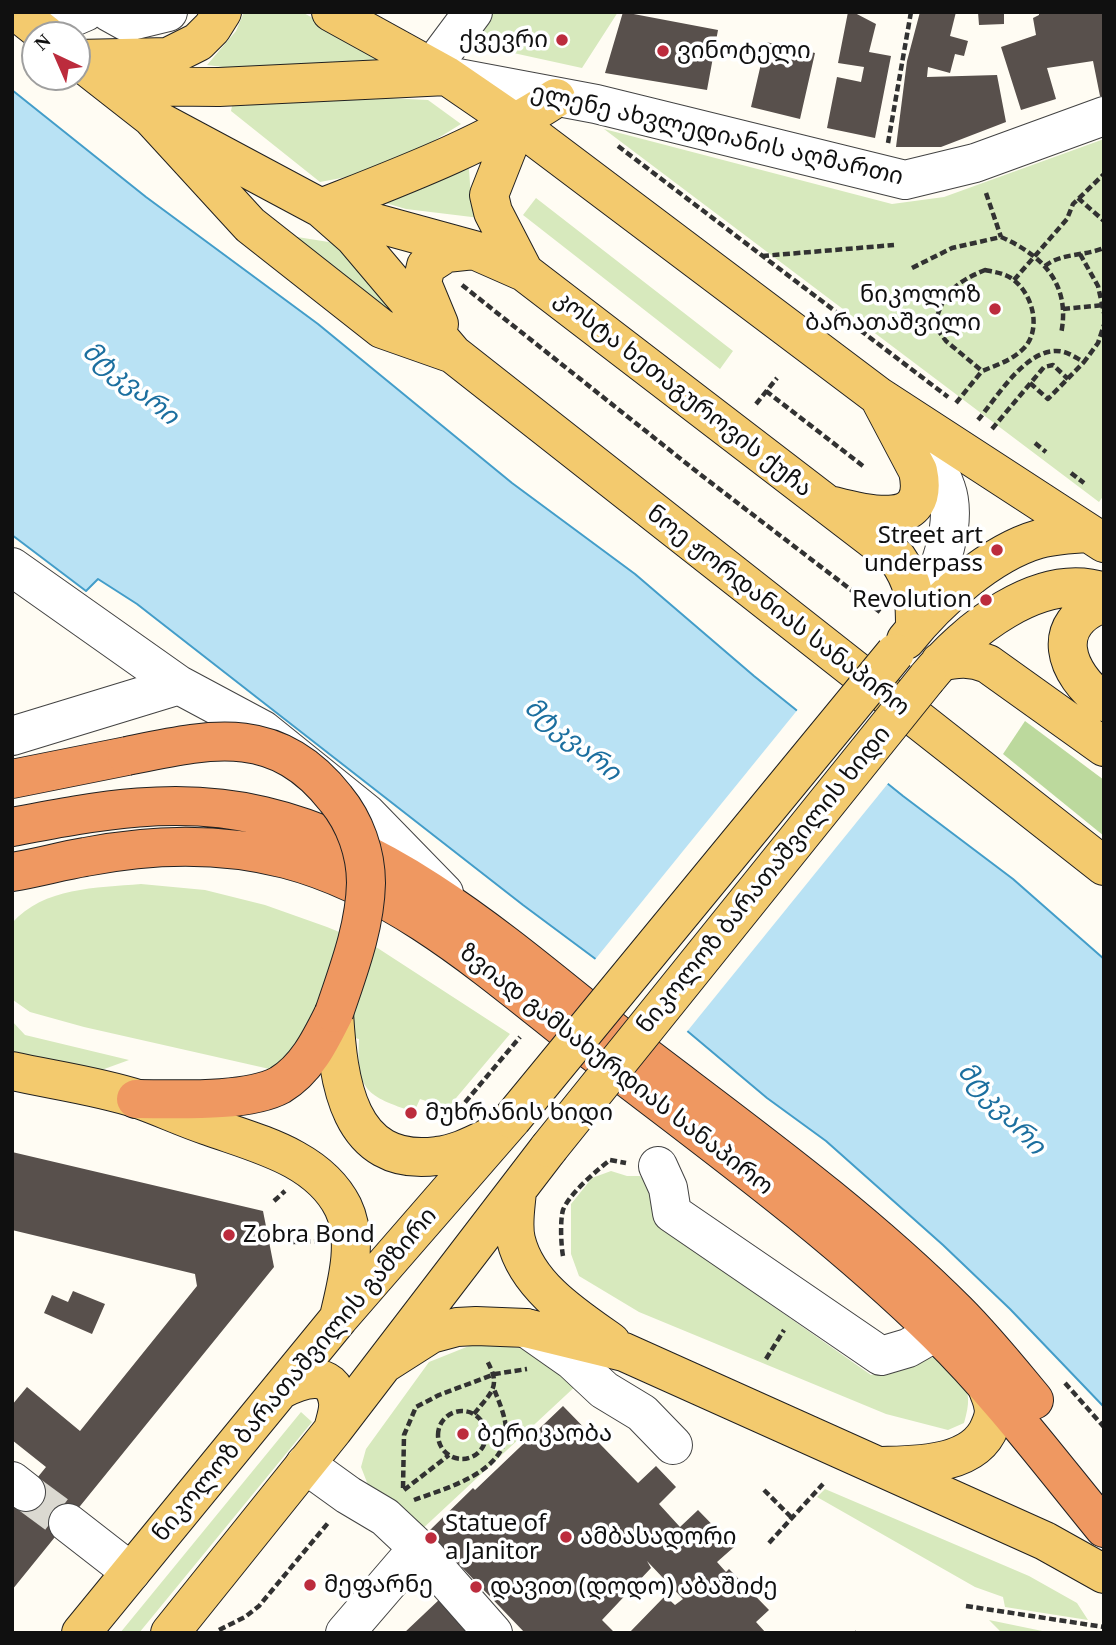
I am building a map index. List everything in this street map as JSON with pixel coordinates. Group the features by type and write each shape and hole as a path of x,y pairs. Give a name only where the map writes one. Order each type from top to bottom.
{"highway":[{"path":"12,779 190,743 217,740 246,742 292,757 322,781 341,804 357,834 364,858 366,883 362,922 334,1013 312,1054 296,1072 278,1086 236,1096 199,1100 136,1099"},
{"name":"ზვიად გამსახურდიას სანაპირო","path":"12,827 98,811 195,805 262,815 352,846 406,877 467,918 809,1183 911,1269 990,1347 1104,1486"},
{"name":"ზვიად გამსახურდიას სანაპირო","path":"12,872 119,851 231,848 323,870 373,893 477,961 828,1235 936,1332 986,1384 1103,1525"}],"main road":[{"path":"91,59 167,57 198,42 212,28 222,12"},
{"path":"331,12 440,71 517,124 878,396 1096,538"},
{"name":"ნოე ჟორდანიას სანაპირო","path":"91,70 151,117 250,225 382,329 453,354"},
{"path":"113,86 233,86 440,71"},
{"path":"321,208 415,172 517,124 556,98"},
{"name":"კოსტა ხეთაგუროვის ქუჩა","path":"151,117 321,208 465,265 524,272 897,558 909,575 913,588 897,635"},
{"path":"517,124 489,195 493,212 524,272"},
{"path":"495,177 506,167 524,160 572,165"},
{"name":"ნოე ჟორდანიას სანაპირო","path":"321,208 354,237 453,354 1104,866"},
{"path":"453,354 430,306 422,283 423,272 432,260 446,253 465,265"},
{"path":"825,504 868,515 889,516 900,514 911,507 918,496 918,471 878,396"},
{"name":"ნიკოლოზ ბარათაშვილის ხიდი","path":"506,1125 897,635 966,581 1013,549 1057,535 1096,538"},
{"name":"ნიკოლოზ ბარათაშვილის ხიდი","path":"517,1190 933,670 966,637 1021,601 1044,593 1077,588 1104,592"},
{"path":"1104,603 1079,616 1068,643 1068,655 1073,670 1083,685 1104,702"},
{"path":"933,670 957,658 976,659 988,664 1104,747"},
{"path":"334,1013 338,1063 346,1098 353,1115 376,1144 389,1151 436,1157 457,1152 506,1125"},
{"path":"12,1071 136,1099 267,1147 294,1159 323,1180 342,1206 349,1225 349,1277 339,1318"},
{"name":"ნიკოლოზ ბარათაშვილის გამზირი","path":"81,1633 339,1318 506,1125"},
{"path":"517,1190 515,1237 529,1269 559,1302 624,1352"},
{"path":"170,1633 333,1430 517,1190"},
{"path":"384,1364 430,1334 457,1327 476,1326 526,1328 624,1352 1045,1541 1104,1574"},
{"path":"280,1390 302,1379 323,1380 331,1388 338,1404 333,1430"},
{"path":"876,1466 924,1465 965,1452 979,1442 989,1430 994,1416 994,1405 986,1384"},
{"path":"1045,1541 1080,1538 1103,1525"}],"street":[{"path":"53,21 85,12"},
{"path":"109,12 127,22 168,12"},
{"path":"440,71 473,12"},
{"name":"ელენე ახვლედიანის აღმართი","path":"440,71 556,98 596,104 905,180 975,163 1104,116"},
{"path":"878,396 929,458 946,488 949,503 949,523 943,556 897,635"},
{"path":"14,572 179,685 263,730 366,813 467,918"},
{"path":"12,736 179,685"},
{"path":"658,1166 668,1188 672,1213 881,1356 908,1348 936,1332"},
{"path":"526,1328 573,1361 604,1390 642,1413 673,1445"},
{"path":"305,1464 348,1494 396,1505 418,1548 493,1633"},
{"path":"68,1523 131,1572"},
{"path":"345,1633 418,1548"}],"path":[{"path":"882,175 911,12"},
{"path":"596,104 599,132 963,409"},
{"path":"975,163 1001,237 1035,257 1055,279 1063,309 1061,334"},
{"path":"1014,280 1067,219 1078,198 1104,174"},
{"path":"1078,198 1104,221"},
{"path":"912,268 953,248 1001,237"},
{"path":"762,256 894,245"},
{"path":"1045,266 1053,260 1104,248"},
{"path":"1080,254 1098,286 1104,313"},
{"path":"465,265 712,483 881,613 897,635"},
{"path":"956,403 982,371 1014,356 1027,345 1033,329 1033,312 1028,297 1014,280 1001,273 985,270 964,279 949,292 938,307 935,326 946,341 982,371"},
{"path":"1063,309 1104,305"},
{"path":"1030,383 1048,400 1084,362 1098,343 1104,325"},
{"path":"978,420 1017,372 1040,353 1065,352 1084,362"},
{"path":"992,429 1044,367 1053,365 1068,379"},
{"path":"756,404 777,378"},
{"path":"766,391 863,466"},
{"path":"971,414 1001,436"},
{"path":"1035,443 1046,452"},
{"path":"1070,473 1084,483"},
{"path":"427,1110 440,1114 451,1113 463,1106 521,1037"},
{"path":"476,1091 482,1095"},
{"path":"564,1257 561,1245 564,1210 590,1175 610,1160 636,1165 651,1174 658,1166"},
{"path":"293,1242 330,1241"},
{"path":"396,1505 459,1485 490,1464 502,1451 506,1433 505,1418 494,1389 495,1374 486,1358"},
{"path":"396,1505 404,1435 416,1407 439,1395 495,1374 534,1368"},
{"path":"474,1414 494,1389"},
{"path":"456,1412 474,1414 484,1425 486,1440 483,1447 471,1457 456,1458 449,1455 439,1443 438,1435 443,1420 456,1412"},
{"path":"396,1505 449,1455"},
{"path":"769,1543 823,1484"},
{"path":"764,1489 792,1518"},
{"path":"966,1606 1104,1627"}],"green space":[{"path":"244,12 302,12 343,35 383,64 247,70 207,65 236,31"},
{"path":"487,12 618,12 582,68 486,47 470,37"},
{"path":"388,98 428,100 461,124 406,158 352,176 320,182 231,111 232,106"},
{"path":"604,129 892,204 944,197 1104,139 1104,495 1099,502"},
{"path":"460,166 469,169 471,199 480,218 406,209 382,202"},
{"path":"536,198 733,351 720,369 523,215"},
{"path":"291,236 335,243 401,322"},
{"path":"1025,721 1104,780 1104,836 1003,754"},
{"path":"141,884 205,890 265,905 327,927 376,947 510,1034 451,1104 441,1106 420,1099 414,1112 375,1096 368,1089 360,1070 359,1039 306,1027 294,1055 274,1070 84,1027 30,1012 13,1000 12,923 25,911 39,902 72,892"},
{"path":"12,1021 25,1035 129,1060 96,1072 12,1053"},
{"path":"611,1171 627,1176 640,1176 652,1194 663,1229 871,1375 934,1357 964,1384 968,1400 964,1423 948,1430 886,1414 639,1312 579,1276 571,1254 571,1204 592,1178"},
{"path":"479,1342 546,1352 580,1382 419,1532 368,1485 361,1467 366,1449 429,1362"},
{"path":"301,1412 312,1422 139,1633 120,1633"},
{"path":"825,1489 1029,1576 1077,1603 1088,1620 1005,1607 1003,1597 975,1587 817,1497"},
{"path":"989,1620 1052,1633 1002,1633"}],"water":[{"name":"მტკვარი","path":"12,90 146,197 318,324 512,483 635,574 754,676 903,796 1013,879 1104,959 1104,1407 1010,1309 943,1245 826,1141 767,1098 648,998 523,905 137,604 98,579 86,591 12,535"}],"pier":[{"path":"799,708 890,781 685,1034 593,962"}],"building":[{"name":"ვინოტელი","path":"623,12 718,30 707,90 605,73"},
{"path":"848,12 876,24 869,52 891,56 875,138 827,128 837,77 861,82 864,67 838,63"},
{"path":"920,12 956,12 950,36 968,41 964,56 955,54 950,73 928,67 927,77 997,75 1006,122 941,147 896,147 907,61"},
{"path":"978,12 1004,12 1004,24 979,25"},
{"path":"1039,12 1104,12 1104,96 1100,96 1093,61 1047,68 1056,99 1021,110 1001,47 1036,35 1033,18 1039,15"},
{"path":"766,42 815,53 800,119 751,107"},
{"path":"12,1152 263,1211 274,1267 12,1590 12,1509 46,1467 12,1440 12,1405 27,1387 80,1431 197,1286 195,1274 12,1230"},
{"path":"73,1291 105,1304 92,1334 44,1313 52,1295 68,1302"},
{"path":"563,1406 638,1483 656,1466 676,1487 659,1504 680,1527 698,1510 734,1547 717,1562 726,1572 729,1569 769,1610 756,1622 766,1633 629,1633 665,1596 675,1605 683,1599 647,1561 651,1568 602,1620 612,1633 525,1633 428,1532"},
{"path":"442,1597 477,1633 404,1633"}],"tunnel":[{"path":"26,1492 68,1523"}],"place":[{"name":"ქვევრი","path":"562,40"},
{"name":"ვინოტელი","path":"663,51"},
{"name":"ნიკოლოზ ბარათაშვილი","path":"995,309"},
{"name":"Street art underpass","path":"997,550"},
{"name":"Revolution","path":"986,600"},
{"name":"მუხრანის ხიდი","path":"411,1113"},
{"name":"Zobra Bond","path":"229,1235"},
{"name":"ბერიკაობა","path":"463,1434"},
{"name":"ამბასადორი","path":"566,1537"},
{"name":"Statue of a Janitor","path":"431,1538"},
{"name":"მეფარნე","path":"310,1585"},
{"name":"დავით (დოდო) აბაშიძე","path":"476,1587"}]}
